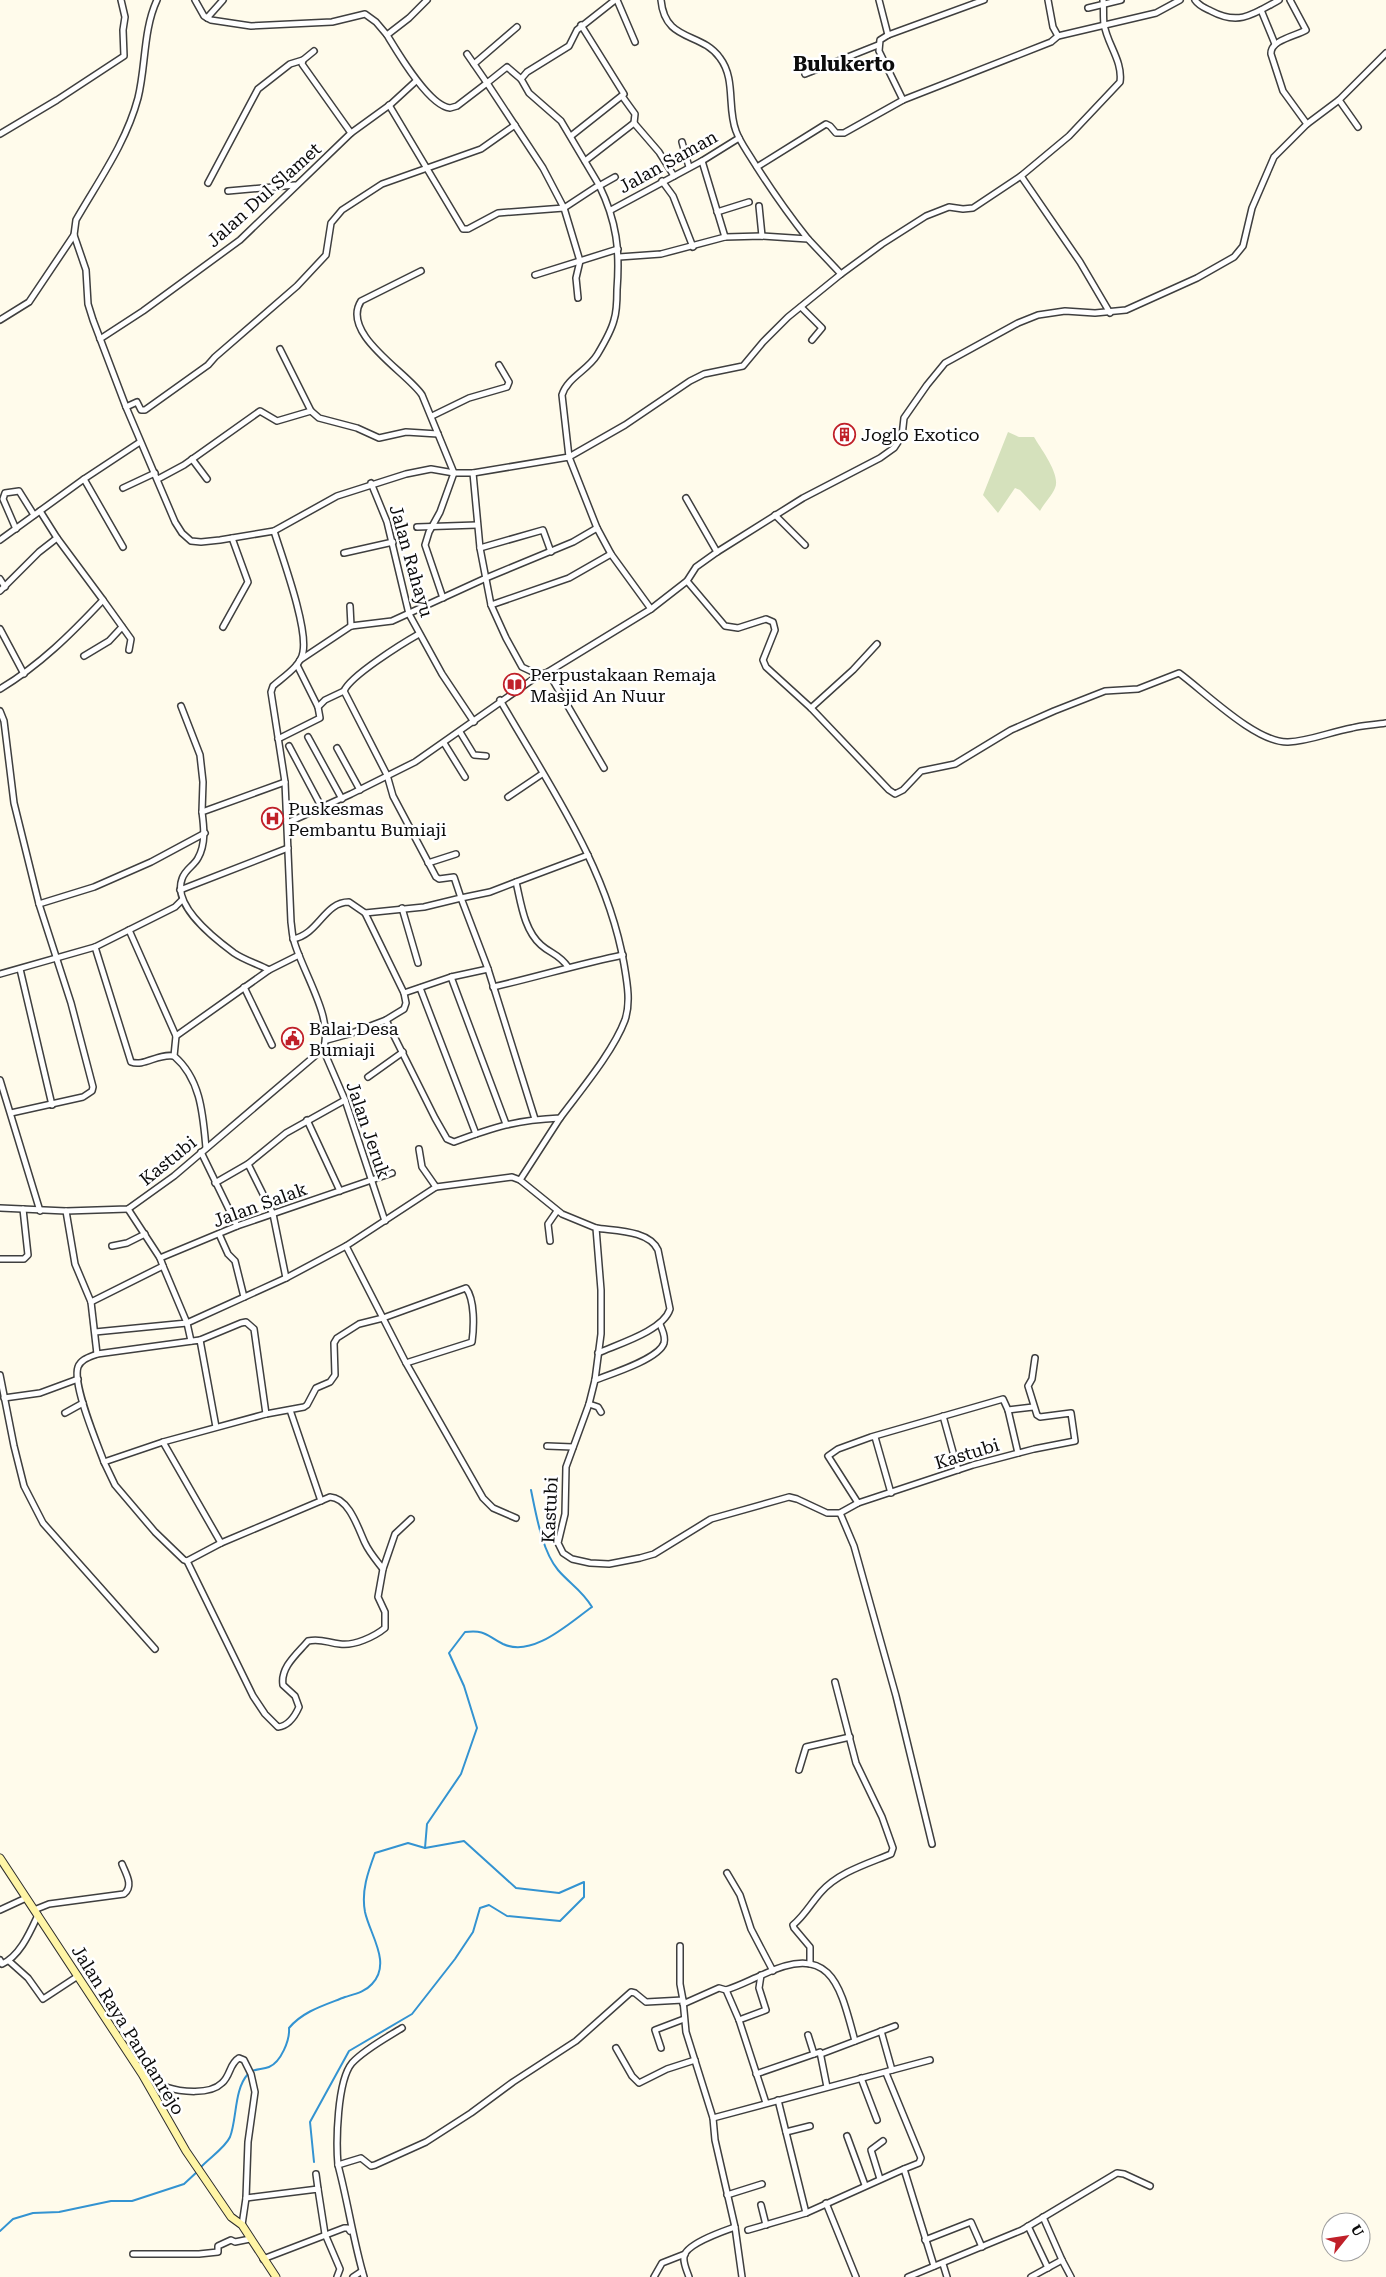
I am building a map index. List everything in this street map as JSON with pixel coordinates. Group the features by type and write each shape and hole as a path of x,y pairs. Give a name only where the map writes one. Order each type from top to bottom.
{"main road":[{"name":"Jalan Raya Pandanrejo","path":"0,1858 138,2070 186,2151 232,2217 242,2225"},
{"path":"242,2225 276,2277"}],"street":[{"path":"0,134 57,100 124,56 122,30 125,17 121,0"},
{"path":"0,320 29,302 74,235 76,220 128,130 138,96 150,24 157,0"},
{"path":"194,0 200,11 207,18 221,23 279,26 332,22 365,14 376,22 387,35 416,81 439,104 450,108 457,106 507,67 521,80 529,93 554,114 571,136 586,161 610,210 619,257 616,311 611,329 592,362 566,386 562,395 569,457 597,528 611,554 651,608"},
{"path":"207,18 223,0"},
{"path":"387,35 409,18 427,0"},
{"path":"521,80 527,72 569,46 577,30 582,25 616,0 635,42"},
{"path":"662,0 664,15 670,25 689,38 711,48 725,66 733,123 739,138 784,208 808,239 841,274"},
{"path":"879,0 888,35"},
{"path":"805,74 878,45 880,40 888,35 984,0"},
{"path":"1048,0 1053,27 1058,36"},
{"path":"1088,8 1103,2 1121,0"},
{"path":"757,167 826,124 836,133 844,133 903,100 1051,42 1058,36 1156,13 1180,0"},
{"path":"1197,1 1215,13 1237,19 1246,18 1279,0"},
{"path":"1290,0 1306,30 1275,44 1270,51 1283,91 1307,124"},
{"path":"74,235 86,270 88,304 102,347 129,405 140,442 155,473 162,477 175,522 187,538 201,542 274,531 337,496 371,483 431,469 454,473 472,473 569,457 625,426 690,381 704,374 743,366 763,342 802,307 841,274 882,244 926,216 949,207 973,208 1020,176 1069,136 1120,82 1120,69 1104,26 1103,2"},
{"path":"1261,10 1275,44"},
{"path":"571,136 622,96 623,90 582,25"},
{"path":"474,64 517,27"},
{"path":"878,45 903,100"},
{"path":"208,183 258,89 290,64 303,60 314,51"},
{"path":"287,823 342,799 415,762 474,722 500,700 651,608 687,581 696,567 717,552 803,498 880,458 894,448 902,436 904,418 945,363 1038,315 1065,311 1110,312 1126,310 1222,265 1238,253 1244,242 1252,208 1274,157 1307,124 1340,100 1386,53"},
{"path":"468,54 543,168 564,208 580,261 576,278 578,298"},
{"path":"303,60 301,62 303,66 351,134"},
{"name":"Jalan Dul Slamet","path":"100,339 143,311 240,240 351,134 389,106 416,81"},
{"path":"586,161 634,123 635,114 622,96"},
{"path":"1340,100 1358,127"},
{"path":"389,106 463,229 468,229 498,213 564,208 615,177"},
{"path":"634,123 659,152 674,176"},
{"path":"129,405 137,402 141,410 144,410 208,366 215,357 253,322 297,286 326,255 332,223 342,210 382,184 481,149 515,125"},
{"name":"Jalan Saman","path":"610,210 702,161 739,138"},
{"path":"682,142 689,167"},
{"path":"702,161 725,237"},
{"path":"1020,176 1080,262 1110,312"},
{"path":"662,181 673,196 693,247"},
{"path":"228,191 296,185"},
{"path":"717,212 749,202"},
{"path":"759,206 762,236"},
{"path":"619,257 652,255 693,247 725,237 762,236 808,239"},
{"path":"535,275 618,249"},
{"path":"421,271 361,302 358,322 360,331 390,365 418,389 432,416 454,473 425,548 443,598"},
{"path":"802,307 822,328 812,340"},
{"path":"280,349 311,411 319,418 357,428 379,438 406,432 438,434"},
{"path":"432,416 469,398 507,387 508,382 499,365"},
{"path":"162,477 192,459 258,412 262,411 277,421 311,411"},
{"path":"0,540 84,479 140,442"},
{"path":"192,459 207,479"},
{"path":"122,488 155,473"},
{"path":"472,473 480,548 491,605 522,667 539,675"},
{"path":"84,479 124,548"},
{"name":"Jalan Rahayu","path":"371,483 388,522 409,614 419,634 474,722"},
{"path":"16,529 3,499 5,494 19,491 34,515"},
{"path":"686,498 717,552"},
{"path":"40,511 57,538 131,639 129,650"},
{"path":"774,515 805,545"},
{"path":"417,528 477,525"},
{"path":"323,1049 327,1040 323,1020 293,939 285,782 278,739 273,686 298,662 351,626 392,621 486,578 551,552 597,528"},
{"path":"480,548 543,530 551,552"},
{"path":"274,531 300,623 303,652 298,662"},
{"path":"0,591 39,552 57,538"},
{"path":"223,627 248,582 232,538"},
{"path":"344,553 393,542"},
{"path":"491,605 568,578 611,554"},
{"path":"0,579 5,586"},
{"path":"687,581 725,626 738,628 766,619 773,622 776,627 774,636 764,653 763,660 766,667 811,708 889,790 896,794 903,790 921,770 955,764 1012,730 1054,711 1105,692 1138,689 1179,673 1249,727 1272,740 1286,742 1303,740 1352,728 1386,723"},
{"path":"0,689 24,674 56,648 103,600"},
{"path":"350,606 351,626"},
{"path":"84,656 109,640 122,627"},
{"path":"0,629 24,674"},
{"path":"318,707 325,700 344,691 361,674 391,651 419,634"},
{"path":"811,708 877,644"},
{"path":"278,739 320,719 318,707 298,662"},
{"path":"548,672 604,768"},
{"path":"344,691 387,775 393,796 428,863 438,879 454,877 488,969 535,1118"},
{"path":"500,700 573,824 588,855 607,899 623,955 628,995 625,1020 615,1040 560,1118 520,1180"},
{"path":"181,706 200,755 203,782 202,812 205,833 198,859 185,871 181,881 182,900 200,924 235,954 269,970"},
{"path":"0,711 4,721 14,804 39,904 58,957 93,1087 92,1091 83,1097 52,1105 11,1112"},
{"path":"460,732 474,755 486,756"},
{"path":"308,737 342,799"},
{"path":"444,743 464,776"},
{"path":"289,746 322,808"},
{"path":"337,748 360,790"},
{"path":"508,797 542,774"},
{"path":"202,812 285,782"},
{"path":"39,904 94,887 150,862 205,833"},
{"path":"180,890 288,848"},
{"path":"428,863 456,854"},
{"path":"365,913 433,905 490,892 588,855"},
{"path":"516,882 523,913 532,934 544,947 560,956 568,967"},
{"path":"0,974 95,947 175,907 182,900"},
{"path":"293,939 306,935 337,904 349,902 365,913 404,993 405,1007 386,1020 327,1040"},
{"path":"402,908 418,963"},
{"path":"130,930 176,1036 174,1056"},
{"path":"95,947 131,1062 137,1064 165,1054 174,1056 188,1072 201,1101 206,1148"},
{"path":"176,1036 269,970 299,955"},
{"path":"493,987 623,955"},
{"path":"20,969 52,1105"},
{"path":"404,993 451,977 488,969"},
{"path":"451,977 506,1124"},
{"path":"244,987 272,1045"},
{"path":"420,988 476,1134"},
{"path":"386,1020 425,1100 447,1139 454,1142 506,1124 535,1118 560,1118"},
{"name":"Jalan Jeruk","path":"323,1049 345,1100 385,1221"},
{"name":"Kastubi","path":"128,1209 174,1176 323,1049"},
{"path":"368,1076 403,1052"},
{"path":"0,1080 40,1210"},
{"path":"216,1183 248,1164 286,1133 345,1100"},
{"path":"307,1120 340,1191"},
{"path":"419,1149 422,1167 436,1187"},
{"path":"201,1152 237,1226"},
{"path":"248,1164 273,1214 286,1278"},
{"name":"Jalan Salak","path":"160,1258 237,1226 392,1173"},
{"path":"95,1332 188,1323 286,1278 346,1246 436,1187 512,1177 520,1180 557,1211 596,1228 642,1236 655,1244 658,1250 670,1309 660,1324 598,1353"},
{"path":"0,1208 66,1211 128,1209 160,1258 188,1323 191,1341"},
{"path":"0,1258 24,1258 28,1255 22,1209"},
{"path":"66,1211 75,1264 91,1302 97,1354"},
{"path":"550,1241 548,1224 557,1211"},
{"name":"Kastubi","path":"596,1228 602,1290 601,1334 595,1380 589,1404 566,1467 566,1497 559,1547 562,1553 572,1559 608,1564 654,1554 711,1519 784,1498 797,1499 827,1513 840,1513 858,1503 958,1470 1018,1453 1075,1441 1071,1413 1039,1417 1033,1406"},
{"path":"112,1246 127,1243 145,1234"},
{"path":"219,1234 228,1254 234,1261 244,1297"},
{"path":"346,1246 406,1363 483,1498 493,1508 516,1518"},
{"path":"91,1302 163,1266"},
{"path":"104,1462 216,1427 266,1414 308,1406 316,1388 332,1379 336,1371 334,1341 359,1324 383,1318 466,1288 472,1307 472,1342 406,1363"},
{"path":"266,1414 254,1329 252,1324 246,1322 200,1340 97,1354 85,1358 78,1368 78,1379 83,1403 104,1462 115,1485 135,1510 180,1558 187,1561 236,1657 253,1696 265,1714 278,1727 287,1723 296,1714 299,1707 295,1696 283,1685 283,1678 286,1669 308,1641 320,1639 346,1644 369,1638 385,1628 385,1612 378,1598 383,1569 395,1534 411,1519"},
{"path":"595,1380 631,1366 660,1350 664,1344 665,1337 660,1324"},
{"path":"200,1340 216,1427"},
{"path":"1008,1410 1033,1406 1028,1386 1032,1379 1035,1358"},
{"path":"0,1374 24,1486 42,1523 155,1649"},
{"path":"4,1398 40,1393 78,1379"},
{"path":"858,1503 828,1455 875,1436 1002,1399 1008,1410 1018,1453"},
{"path":"65,1413 83,1403"},
{"path":"589,1404 598,1407 601,1412"},
{"path":"290,1410 321,1501"},
{"path":"943,1416 958,1470"},
{"path":"875,1436 891,1492"},
{"path":"163,1442 221,1543"},
{"path":"547,1446 573,1446"},
{"path":"187,1561 221,1543 321,1501 335,1497 345,1506 372,1555 383,1569"},
{"path":"840,1513 854,1546 896,1696 932,1844"},
{"path":"810,1964 810,1948 793,1925 807,1913 822,1892 834,1881 850,1871 893,1852 893,1844 882,1817 859,1772 835,1682"},
{"path":"798,1770 806,1747 850,1737"},
{"path":"1,1964 9,1961 30,1931 36,1912 50,1904 124,1894 130,1886 122,1864"},
{"path":"727,1873 740,1895 751,1929 773,1971"},
{"path":"0,1910 26,1898"},
{"path":"680,1946 680,1984 684,2019 713,2118 714,2140 735,2227 742,2277"},
{"path":"9,1961 28,1978 43,2000 78,1976"},
{"path":"338,2164 361,2158 372,2166 426,2142 576,2040 631,1992 636,1993 646,2002 683,2002 719,1988 726,1990 747,1984 761,1975 789,1965 810,1964 825,1970 837,1983 855,2041"},
{"path":"739,2020 766,2010 759,1990 761,1975"},
{"path":"726,1990 739,2020 766,2103"},
{"path":"661,2048 656,2030 684,2019"},
{"path":"756,2074 895,2026"},
{"path":"352,2237 348,2204 338,2164 336,2138 342,2092 350,2067 364,2054 402,2028"},
{"path":"881,2031 892,2070"},
{"path":"808,2035 814,2054"},
{"path":"819,2045 827,2087"},
{"path":"616,2048 632,2076 639,2082 667,2069 695,2060"},
{"path":"138,2070 167,2087 200,2091 210,2089 224,2082 232,2062 239,2058 246,2064 252,2074 256,2092 248,2142 246,2198 242,2225"},
{"path":"713,2118 930,2060"},
{"path":"748,2230 806,2212 919,2163 921,2158 886,2072"},
{"path":"862,2078 877,2120"},
{"path":"778,2100 806,2212"},
{"path":"786,2132 810,2126"},
{"path":"847,2136 865,2185"},
{"path":"880,2179 871,2150 883,2141"},
{"path":"904,2169 934,2266"},
{"path":"908,2277 943,2264 1028,2226 1117,2173 1124,2174 1150,2186"},
{"path":"316,2174 327,2233 339,2268 337,2277"},
{"path":"727,2195 762,2184"},
{"path":"246,2198 318,2189"},
{"path":"826,2203 856,2277"},
{"path":"761,2204 766,2225"},
{"path":"1043,2217 1071,2277"},
{"path":"925,2240 971,2222 982,2247"},
{"path":"1028,2226 1048,2268"},
{"path":"654,2277 662,2263 685,2254 704,2238 735,2227"},
{"path":"263,2259 327,2233 348,2228 364,2277"},
{"path":"133,2254 199,2254 218,2252 218,2246 231,2240 235,2242 250,2239"},
{"path":"685,2254 689,2277"},
{"path":"1030,2277 1062,2260"},
{"path":"943,2264 947,2277"},
{"path":"353,2277 362,2271"}],"green space":[{"path":"1008,432 1019,437 1034,437 1053,469 1056,483 1055,488 1040,511 1020,490 1015,488 998,513 983,495"}],"waterway":[{"path":"314,2162 310,2122 349,2051 412,2014 455,1959 473,1932 480,1908 489,1905 507,1916 560,1921 584,1897 584,1882 559,1893 516,1888 464,1841 425,1848 427,1824 461,1774 477,1728 464,1686 449,1653 465,1632 486,1634 503,1644 514,1647 538,1643 550,1637 592,1607 552,1562 540,1532 531,1490"},
{"path":"201,2167 221,2149 230,2137 243,2080 250,2072 269,2067 281,2056 286,2044 289,2028 301,2017 315,2009 366,1989 378,1976 380,1958 364,1904 366,1882 375,1853 408,1843 425,1848"},
{"path":"0,2231 13,2219 33,2213 59,2212 111,2201 132,2201 184,2184 198,2171"}],"place":[{"name":"Joglo Exotico","path":"845,435"},
{"name":"Perpustakaan Remaja Masjid An Nuur","path":"514,685"},
{"name":"Puskesmas Pembantu Bumiaji","path":"272,819"},
{"name":"Balai Desa Bumiaji","path":"293,1039"}],"district":[{"name":"Bulukerto","path":"844,64"}]}
